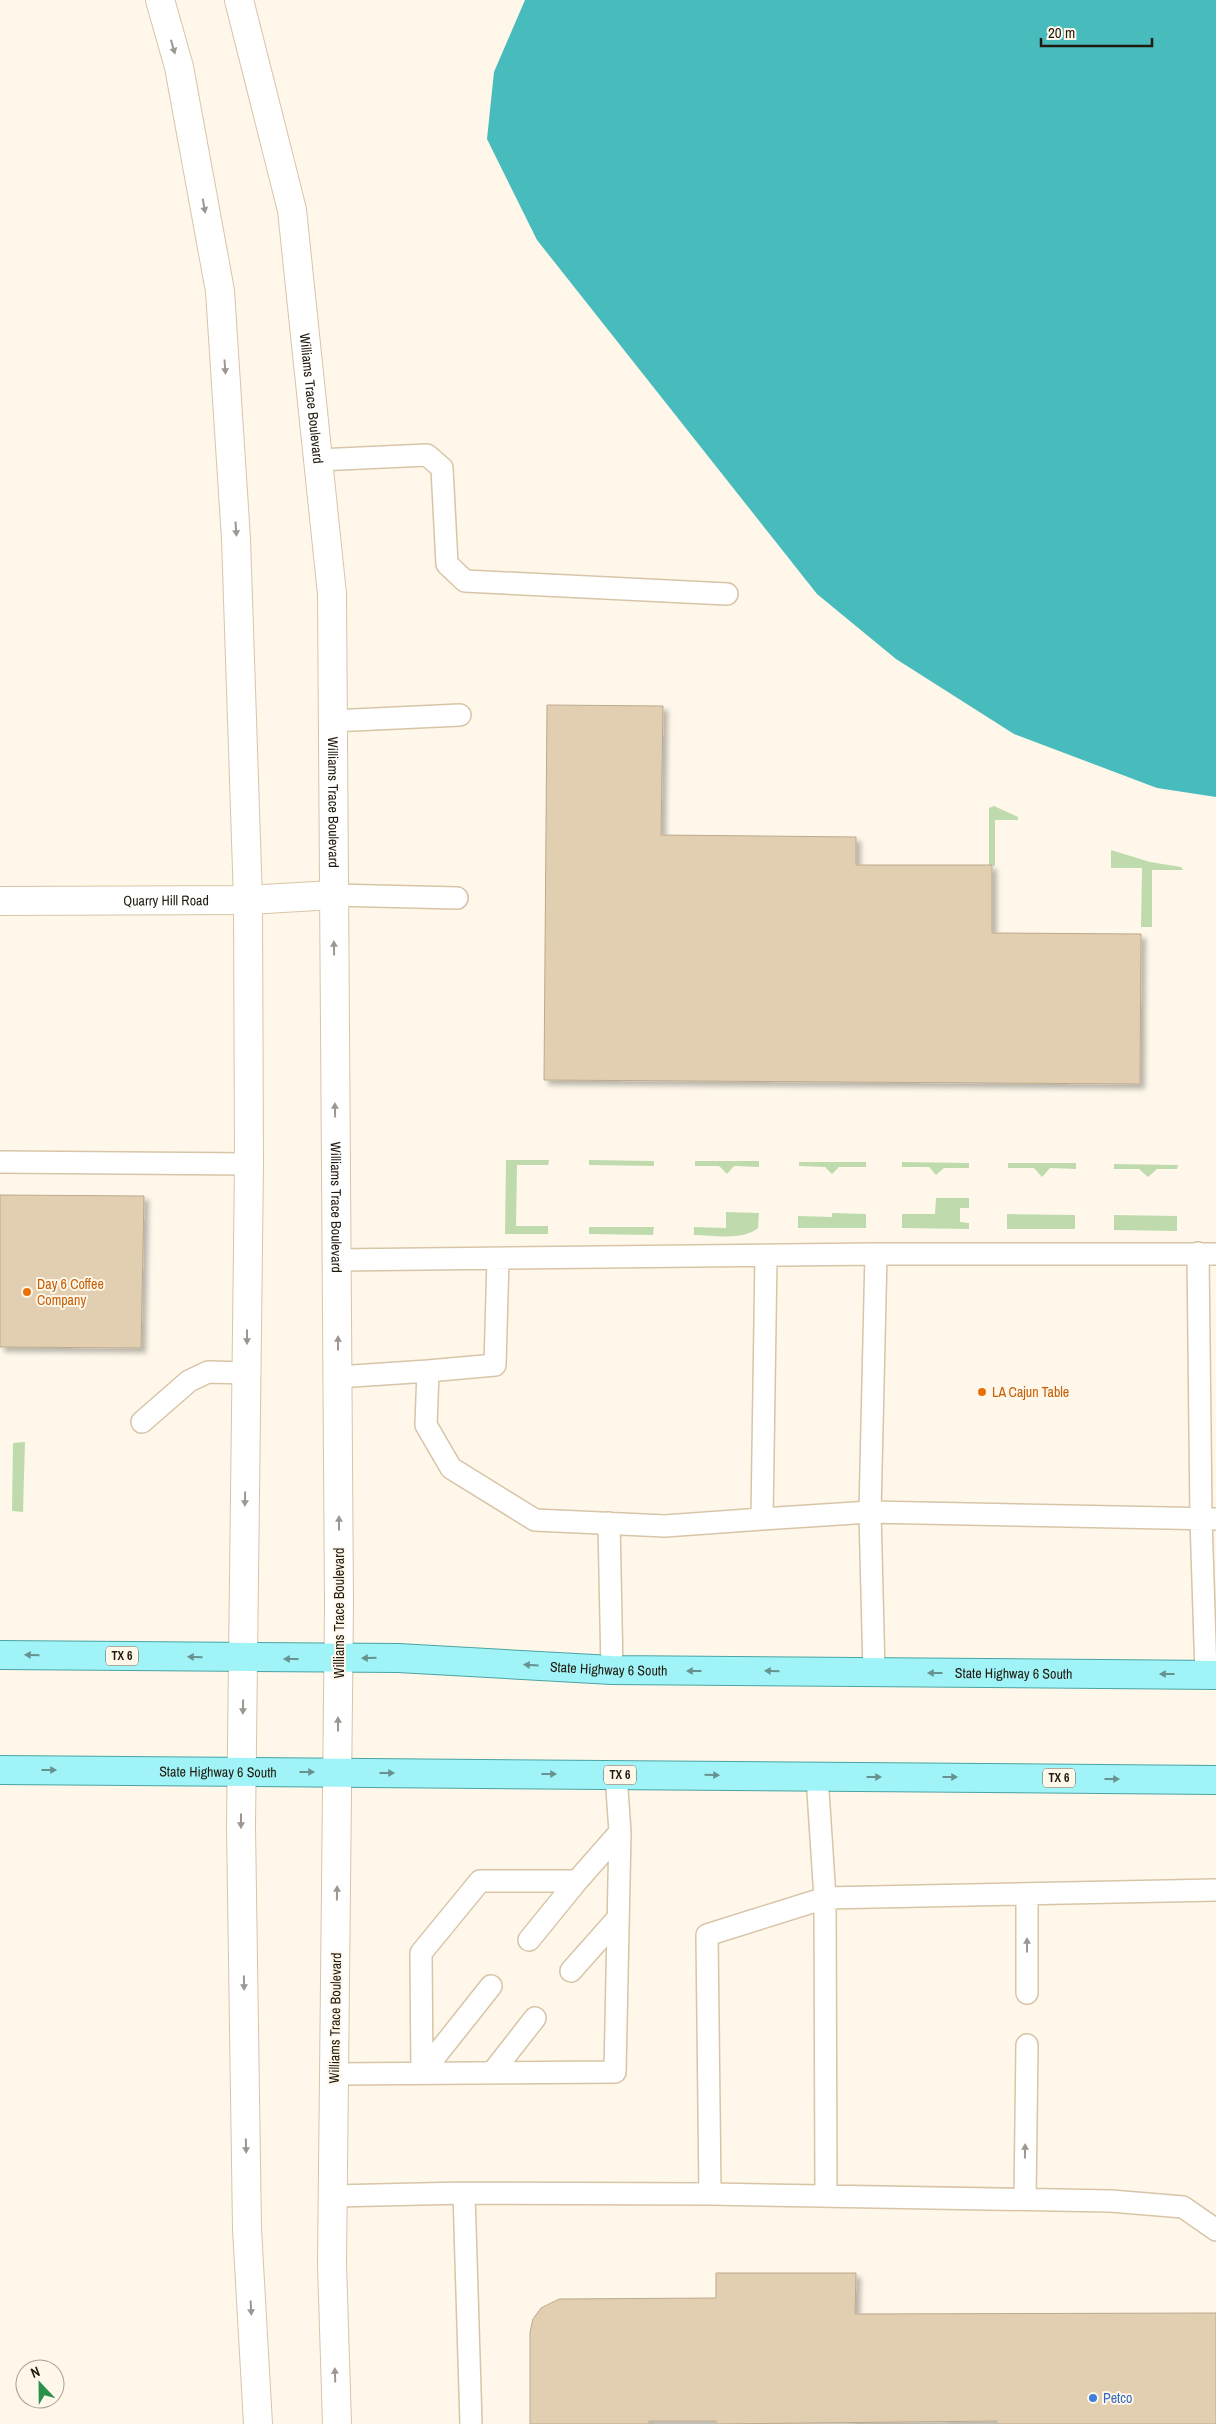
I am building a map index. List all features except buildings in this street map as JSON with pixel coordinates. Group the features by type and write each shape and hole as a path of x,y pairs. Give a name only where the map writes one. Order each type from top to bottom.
{"main road":[{"path":"160,0 178,67 220,291 236,539 248,900 249,1164 241,1772 247,2229 258,2424"},
{"name":"Williams Trace Boulevard","path":"240,0 292,210 332,594 339,1659 333,2196 334,2346 337,2424"},
{"name":"Quarry Hill Road","path":"0,901 248,900 333,895"},
{"name":"State Highway 6 South","path":"0,1655 398,1658 612,1670 1211,1674"},
{"name":"State Highway 6 South","path":"0,1770 1216,1780"}],"lane":[{"path":"318,460 428,455 442,468 447,564 465,581 727,594"},
{"path":"332,721 460,716"},
{"path":"333,895 457,898"},
{"path":"0,1162 249,1164"},
{"path":"337,1260 876,1254 1207,1254 1208,1519 1211,1674"},
{"path":"874,1672 870,1512 876,1254"},
{"path":"762,1519 766,1256"},
{"path":"338,1377 495,1365 498,1259"},
{"path":"428,1371 426,1425 451,1468 535,1520 665,1526 870,1512 1208,1519"},
{"path":"142,1422 188,1381 208,1372 247,1374"},
{"path":"608,1523 612,1670"},
{"path":"334,2074 615,2072 620,1832 616,1775"},
{"path":"817,1776 825,1898 826,2196"},
{"path":"529,1940 620,1832"},
{"path":"422,2073 422,1953 474,1888 480,1881 577,1881"},
{"path":"710,2194 708,1935 825,1898 1216,1890"},
{"path":"1027,1894 1027,1994"},
{"path":"571,1971 618,1918"},
{"path":"422,2073 491,1986"},
{"path":"492,2073 534,2018"},
{"path":"1025,2199 1026,2046"},
{"path":"464,2193 470,2424"},
{"path":"333,2196 464,2193 710,2194 1111,2201 1183,2207 1216,2230"}],"green space":[{"path":"994,806 1018,817 1018,820 995,820 995,866 989,865 989,808"},
{"path":"1111,850 1150,862 1181,867 1183,870 1152,870 1152,927 1141,927 1142,868 1111,868"},
{"path":"506,1160 549,1160 548,1165 517,1165 516,1226 548,1226 548,1234 505,1234"},
{"path":"589,1160 654,1161 654,1166 589,1165"},
{"path":"695,1161 759,1161 759,1167 734,1166 727,1174 719,1166 695,1166"},
{"path":"799,1162 866,1162 866,1167 839,1167 832,1174 825,1167 799,1166"},
{"path":"902,1162 969,1163 969,1168 944,1168 936,1175 929,1167 902,1167"},
{"path":"1008,1163 1076,1163 1076,1169 1050,1168 1042,1177 1034,1168 1008,1168"},
{"path":"1114,1164 1178,1165 1177,1169 1157,1169 1148,1177 1139,1169 1114,1169"},
{"path":"936,1198 969,1198 969,1208 960,1208 960,1222 969,1223 969,1229 902,1228 902,1214 935,1214"},
{"path":"726,1212 759,1213 758,1228 744,1235 736,1236 694,1235 694,1227 726,1228"},
{"path":"832,1213 866,1214 866,1228 798,1228 798,1216 832,1217"},
{"path":"1007,1214 1075,1215 1075,1229 1007,1229"},
{"path":"1114,1215 1177,1216 1177,1231 1114,1230"},
{"path":"589,1227 654,1227 653,1235 589,1234"},
{"path":"25,1442 23,1512 12,1511 13,1443"}],"water":[{"path":"525,0 1216,0 1216,797 1157,788 1014,734 896,659 817,594 537,240 487,139 494,72"}],"place":[{"name":"Day 6 Coffee Company","path":"27,1292"},
{"name":"LA Cajun Table","path":"982,1392"},
{"name":"Petco","path":"1093,2398"}]}
